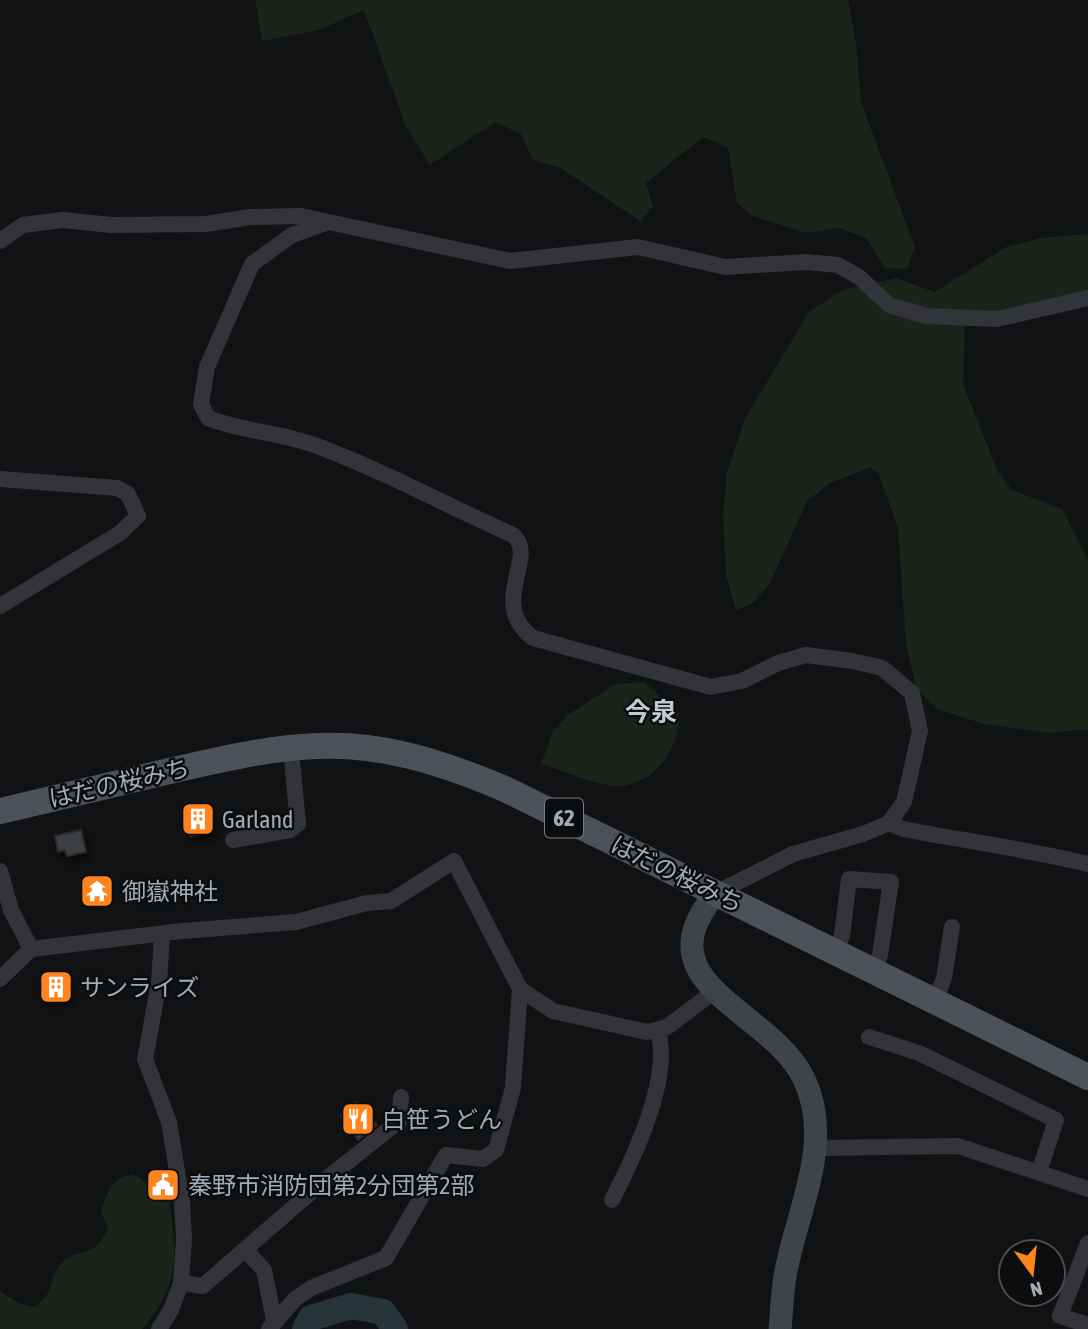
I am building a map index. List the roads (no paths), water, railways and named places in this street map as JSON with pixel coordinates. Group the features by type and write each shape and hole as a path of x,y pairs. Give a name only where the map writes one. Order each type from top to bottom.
{"main road":[{"name":"はだの桜みち","path":"0,811 235,756 291,748 364,747 401,753 460,770 505,789 1088,1077"}],"street":[{"path":"0,241 23,225 62,220 113,225 206,224 250,217 301,216 510,261 638,247 725,267 806,262 838,265 859,277 889,305 926,316 997,319 1088,298"},
{"path":"326,223 292,235 252,264 208,368 201,404 208,418 230,427 279,433 318,446 513,535 519,540 522,550 512,599 515,615 521,629 533,638 711,687 742,681 778,663 806,655 882,668 912,693 920,731 904,802 889,823 863,834 793,854 716,893 700,914 690,941 692,959 701,978 784,1047 795,1062 813,1104 816,1148 785,1272 780,1329"},
{"path":"0,479 117,488 128,494 138,516 120,533 0,606"},
{"path":"233,840 290,830 298,824 291,748"},
{"path":"889,823 903,829 1005,849 1032,850 1088,864"},
{"path":"0,979 31,949 296,922 367,904 391,901 454,861 520,989 553,1011 621,1028 658,1031 715,991"},
{"path":"0,871 11,910 31,949"},
{"path":"836,952 842,936 849,879 891,882 880,956 874,970"},
{"path":"935,1001 944,978 952,927"},
{"path":"159,1329 171,1310 181,1283 184,1239 174,1148 162,1095 145,1059 159,983 162,936"},
{"path":"272,1324 311,1288 386,1258 446,1155 483,1159 496,1150 513,1088 520,989"},
{"path":"611,1189 651,1104 664,1049 658,1031"},
{"path":"869,1037 919,1053 1056,1120 1039,1172"},
{"path":"181,1283 203,1286 325,1180 399,1121 401,1097"},
{"path":"816,1148 958,1146 1088,1189"},
{"path":"1088,1243 1060,1316 1088,1325"},
{"path":"245,1250 264,1270 272,1324"}],"waterway":[{"path":"305,1329 311,1318 351,1306 383,1312 395,1329"}],"place":[{"name":"Garland","path":"198,819"},
{"name":"御嶽神社","path":"97,891"},
{"name":"サンライズ","path":"56,987"},
{"name":"白笹うどん","path":"358,1119"},
{"name":"秦野市消防団第2分団第2部","path":"163,1185"}],"district":[{"name":"今泉","path":"651,712"}]}
